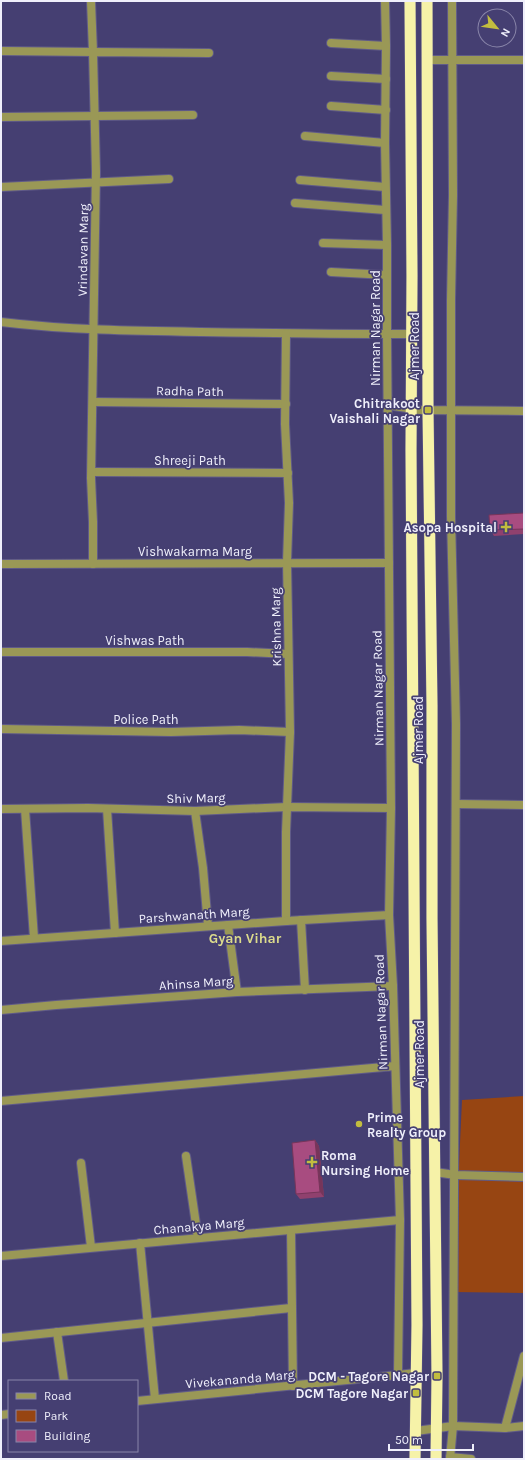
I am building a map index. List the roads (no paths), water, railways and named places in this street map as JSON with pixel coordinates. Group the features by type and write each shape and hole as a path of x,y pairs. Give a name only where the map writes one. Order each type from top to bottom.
{"highway":[{"name":"Ajmer Road","path":"410,1 417,1318 416,1459"},
{"name":"Ajmer Road","path":"427,1 428,410 432,705 436,1459"}],"street":[{"name":"Vrindavan Marg","path":"91,1 96,183 93,328 93,564"},
{"name":"Nirman Nagar Road","path":"385,1 385,210 387,245 391,808 390,915 400,1220 398,1375"},
{"path":"452,1 451,60 453,194 451,300 451,517 456,724 456,804 453,1426 450,1458 471,1459"},
{"path":"331,43 386,46"},
{"path":"1,51 209,53"},
{"path":"428,60 524,60"},
{"path":"331,76 386,79"},
{"path":"331,106 386,110"},
{"path":"1,117 193,115"},
{"path":"305,136 385,143"},
{"path":"1,187 169,179"},
{"path":"300,180 385,187"},
{"path":"295,203 385,210"},
{"path":"323,243 387,245"},
{"path":"331,272 387,275"},
{"path":"1,322 27,325 93,328 286,334 412,334"},
{"name":"Krishna Marg","path":"286,334 285,424 289,503 287,562 290,732 287,806 286,921"},
{"name":"Radha Path","path":"93,402 286,404"},
{"path":"388,405 428,410 524,411"},
{"name":"Shreeji Path","path":"92,472 288,473"},
{"name":"Vishwakarma Marg","path":"1,564 287,562 389,563"},
{"name":"Vishwas Path","path":"1,652 247,652 288,654"},
{"name":"Police Path","path":"1,729 171,732 239,730 290,732"},
{"path":"456,804 524,805"},
{"name":"Shiv Marg","path":"1,809 195,811 287,806 391,808"},
{"path":"25,809 34,938"},
{"path":"107,809 114,933"},
{"path":"195,811 203,868 208,926"},
{"name":"Parshwanath Marg","path":"1,941 390,915"},
{"path":"301,920 305,990"},
{"path":"228,925 237,992"},
{"name":"Ahinsa Marg","path":"1,1010 237,992 393,986"},
{"path":"1,1102 395,1066"},
{"path":"186,1156 198,1238"},
{"path":"80,1163 91,1247"},
{"path":"435,1172 455,1175 524,1177"},
{"name":"Chanakya Marg","path":"1,1256 400,1220"},
{"path":"291,1230 293,1386"},
{"path":"140,1243 155,1399"},
{"path":"1,1338 291,1308"},
{"path":"57,1332 64,1380"},
{"path":"505,1428 524,1356"},
{"name":"Vivekananda Marg","path":"138,1401 416,1373"},
{"path":"416,1431 453,1426 505,1428 524,1426"}],"place":[{"name":"Chitrakoot Vaishali Nagar","path":"428,410"},
{"name":"Asopa Hospital","path":"506,527"},
{"name":"Prime Realty Group","path":"359,1124"},
{"name":"Roma Nursing Home","path":"312,1162"},
{"name":"DCM - Tagore Nagar","path":"437,1376"},
{"name":"DCM Tagore Nagar","path":"416,1393"}],"district":[{"name":"Gyan Vihar","path":"245,938"}]}
